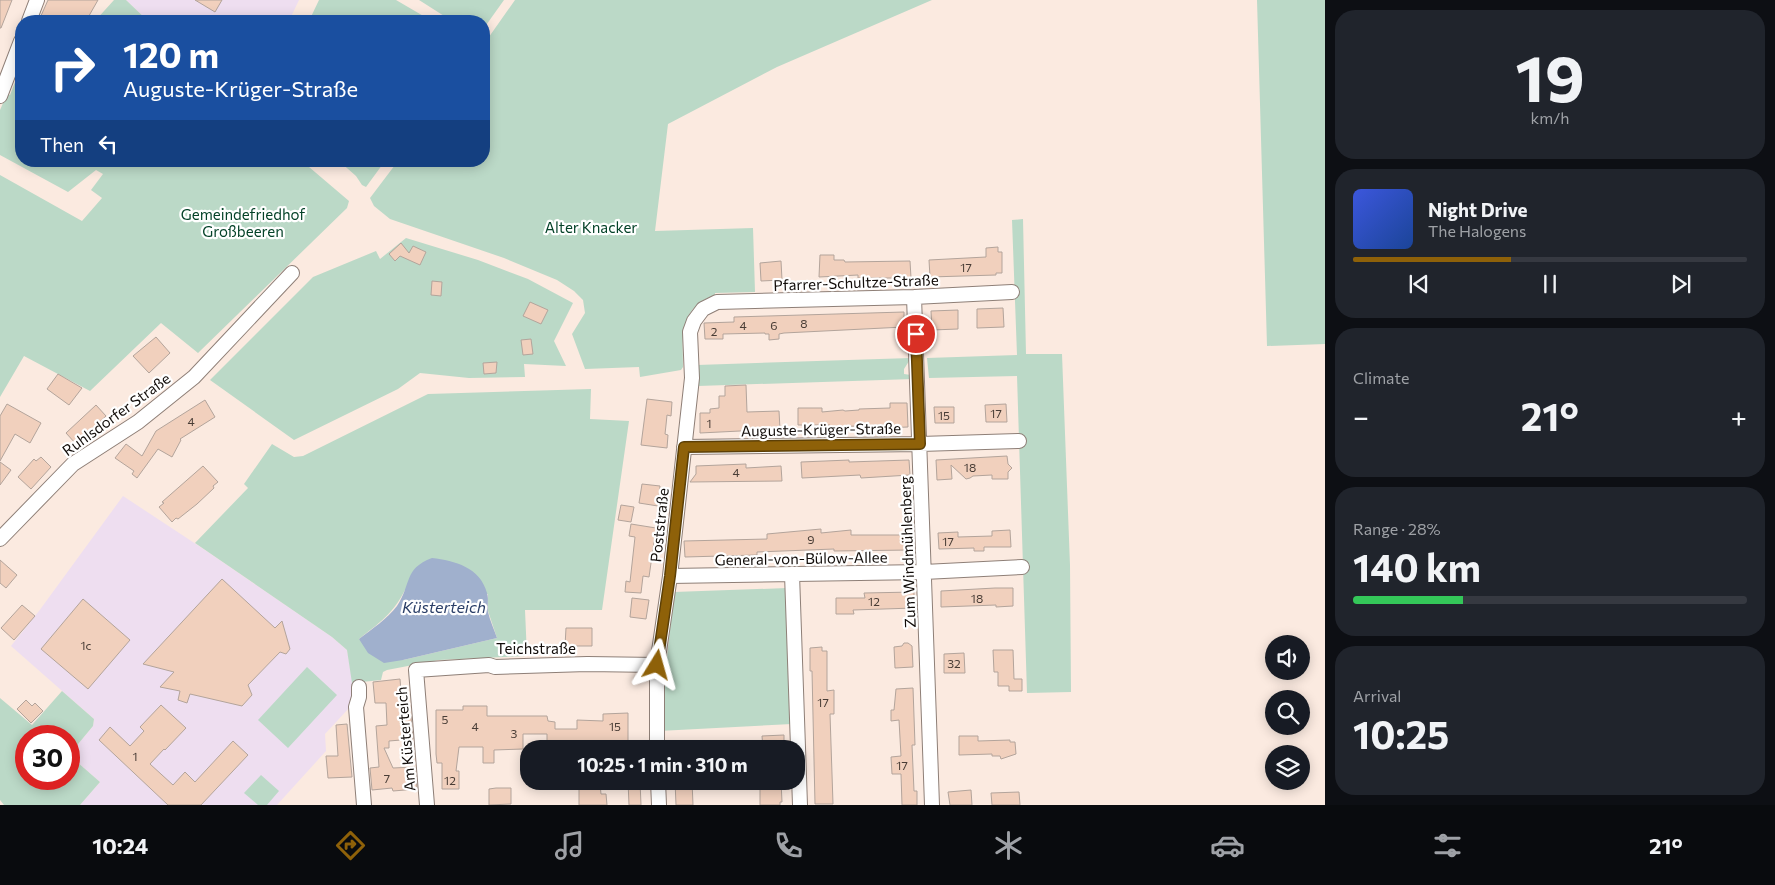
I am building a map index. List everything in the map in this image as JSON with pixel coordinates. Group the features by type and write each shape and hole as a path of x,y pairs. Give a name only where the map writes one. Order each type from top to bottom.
{"street":[{"path":"31,15 37,0"},
{"path":"0,96 15,57"},
{"name":"Ruhlsdorfer Straße","path":"0,540 72,464 138,422 194,377 292,273"},
{"name":"Pfarrer-Schultze-Straße","path":"703,309 717,302 914,297 1012,292"},
{"name":"Zum Windmühlenberg","path":"914,297 932,805"},
{"name":"Poststraße","path":"657,740 657,665 670,576 692,378 690,332 694,321 703,309"},
{"name":"Auguste-Krüger-Straße","path":"684,447 1019,441"},
{"name":"General-von-Bülow-Allee","path":"670,576 924,572 1022,567"},
{"path":"792,574 800,805"},
{"name":"Teichstraße","path":"416,670 489,665 496,667 587,664 657,665"},
{"name":"Am Küsterteich","path":"416,670 427,805"},
{"path":"359,687 356,708 364,805"},
{"path":"658,790 659,805"}],"shaded area":[{"path":"126,0 299,0 292,15 142,15"},
{"path":"123,496 332,637 347,650 354,691 350,707 325,734 326,751 277,805 80,805 100,782 80,765 80,742 93,726 94,719 11,646"}],"green space":[{"path":"114,0 126,0 142,15 100,15"},
{"path":"319,0 396,0 422,15 312,15"},
{"path":"419,0 504,0 490,20 490,15 443,15"},
{"name":"Alter Knacker","path":"515,0 932,0 777,67 668,124 655,231 753,228 755,292 715,293 715,296 701,302 691,311 687,318 683,334 683,367 681,370 640,377 639,367 585,369 572,334 585,313 583,300 574,291 557,280 504,258 390,219 374,206 370,198 393,167 490,167 490,35"},
{"path":"1257,0 1325,0 1325,344 1267,346"},
{"path":"15,82 15,163 0,155 0,110 7,94 10,95"},
{"name":"Gemeindefriedhof Großbeeren","path":"22,167 309,167 349,201 347,208 198,353 161,323 90,391 24,356 0,397 0,175 82,221 102,198 91,190 103,174 96,170 68,192"},
{"path":"346,167 381,167 366,187 362,185 356,176"},
{"path":"1023,219 1026,354 1062,354 1070,565 1071,692 1027,693 1017,376 929,378 927,358 1017,355 1012,220"},
{"path":"406,238 478,260 528,279 573,303 554,341 566,366 524,364 525,377 469,378 420,373 398,389 294,440 210,380 313,277 376,251 380,259"},
{"path":"911,358 904,369 904,374 911,375 913,379 698,386 697,365"},
{"path":"591,389 590,419 629,421 602,610 525,610 527,656 439,660 387,670 383,672 381,680 352,683 347,650 332,637 195,543 248,488 244,484 272,444 294,457 303,456 428,394","holes":["405,590 488,594 488,611 497,638 403,660 359,639 396,606"]},
{"path":"787,588 792,724 659,731 674,592"},
{"path":"307,667 337,695 288,748 258,720"},
{"path":"62,691 94,719 93,726 80,742 80,725 32,725"},
{"path":"0,698 32,725 15,725 15,790 80,790 80,765 100,782 80,805 4,805 0,800"},
{"path":"261,775 279,791 267,805 258,805 244,793"}],"water":[{"name":"Küsterteich","path":"432,558 466,567 479,577 487,593 488,612 497,638 384,663 368,653 359,639 393,611 402,598 412,572 423,562"}],"building":[{"path":"0,0 12,0 1,28 0,28"},
{"path":"48,0 98,0 89,15 41,15"},
{"path":"195,0 222,0 215,12"},
{"path":"401,243 409,253 413,246 426,252 420,265 400,256 395,261 389,254"},
{"path":"998,247 998,252 1002,252 1002,273 996,273 996,275 930,277 929,260 986,257 986,248"},
{"path":"820,255 834,255 834,260 844,260 845,262 910,261 911,278 858,278 858,275 819,277"},
{"path":"781,261 782,280 761,281 760,263"},
{"path":"432,281 442,282 441,296 431,295"},
{"path":"530,302 548,310 541,324 523,316"},
{"path":"1003,308 1004,327 977,328 977,309"},
{"path":"958,310 958,329 932,330 931,311"},
{"path":"904,312 904,327 784,333 779,334 779,339 769,340 769,334 765,333 723,334 723,339 705,339 704,323 734,322 734,317"},
{"path":"156,337 170,353 149,373 133,356"},
{"path":"531,339 533,354 523,355 521,340"},
{"path":"497,362 496,373 484,374 483,363"},
{"path":"58,374 82,388 69,405 47,389"},
{"path":"746,385 747,412 779,411 780,429 700,433 700,413 710,413 710,409 719,408 719,396 725,396 725,386"},
{"path":"647,399 672,402 671,416 667,415 665,434 668,435 667,448 641,445"},
{"path":"205,400 215,417 180,439 172,457 158,449 137,478 132,474 134,471 115,458 126,444 142,456 156,431"},
{"path":"890,403 907,403 908,427 884,428 884,425 831,427 830,425 798,425 798,408 822,408 822,412 845,411 890,408"},
{"path":"7,404 41,423 30,443 15,434 0,461 0,416"},
{"path":"1006,404 1007,422 986,422 985,405"},
{"path":"96,405 106,416 76,444 66,433"},
{"path":"934,407 954,407 954,423 935,423"},
{"path":"1007,456 1008,464 1012,468 1008,472 1008,479 992,479 992,475 973,476 966,479 951,465 952,479 937,480 936,460"},
{"path":"41,457 51,467 31,489 18,477 34,459 36,461"},
{"path":"849,460 849,462 909,460 910,475 861,478 860,475 802,478 801,462"},
{"path":"0,462 11,470 0,485"},
{"path":"746,464 746,468 781,466 782,481 690,482 696,474 696,466"},
{"path":"203,466 218,482 197,504 172,522 159,507 164,503 162,502"},
{"path":"642,484 660,486 658,506 639,503"},
{"path":"621,505 634,507 631,522 618,520"},
{"path":"631,524 656,528 649,577 643,576 641,593 625,592 626,581 630,582 635,537 629,536"},
{"path":"821,529 821,533 851,530 851,535 911,535 911,550 834,551 834,549 757,552 757,555 685,557 684,541 767,539 767,534"},
{"path":"1010,530 1011,547 984,547 984,551 974,551 974,548 939,549 938,533 958,532 958,537 992,536 992,531"},
{"path":"0,560 17,575 6,588 0,583"},
{"path":"222,579 275,628 282,621 290,649 286,654 280,652 248,685 252,695 242,706 190,694 187,703 178,700 180,691 160,687 174,672 143,664"},
{"path":"1013,588 1013,606 941,607 941,591"},
{"path":"914,592 914,608 853,610 854,614 836,614 836,598 865,598 864,593"},
{"path":"632,598 649,600 646,619 630,617"},
{"path":"83,599 130,640 88,689 41,649"},
{"path":"22,605 35,616 14,640 1,628"},
{"path":"566,628 592,628 592,646 565,646"},
{"path":"904,643 912,646 913,667 895,668 894,647 902,646"},
{"path":"822,647 822,651 827,651 827,691 834,690 834,714 830,714 833,804 815,804 810,648"},
{"path":"993,650 1013,650 1014,679 1022,679 1022,691 1009,691 1009,686 998,686 998,672 994,672"},
{"path":"964,653 965,673 944,673 944,654"},
{"path":"400,679 403,717 411,716 413,739 389,741 389,748 384,748 393,768 415,767 417,789 393,791 392,788 372,790 370,768 379,767 376,726 387,725 386,703 375,703 373,682"},
{"path":"913,688 915,745 912,745 914,791 917,791 917,805 902,805 901,774 892,774 891,757 901,756 899,720 891,721 891,710 894,710 896,689"},
{"path":"26,700 32,706 35,703 43,711 31,723 17,709"},
{"path":"161,705 186,728 150,764 173,785 185,772 195,782 233,741 248,755 201,805 168,805 99,740 110,727 130,746 144,731 140,727"},
{"path":"463,706 487,706 487,716 547,716 548,721 555,722 555,729 577,729 577,720 603,721 603,714 628,713 628,740 547,740 547,734 523,734 523,740 520,740 520,749 494,750 494,763 483,763 483,747 459,747 456,771 459,771 459,789 442,789 442,763 437,763 436,754 436,710 463,710"},
{"path":"347,724 352,777 328,778 326,756 338,756 336,725"},
{"path":"784,735 784,740 762,740 762,736"},
{"path":"959,736 978,736 978,741 1010,740 1010,742 1015,742 1016,754 1001,759 1000,756 992,756 992,754 959,755"},
{"path":"511,788 511,804 489,805 489,789"},
{"path":"579,790 601,790 601,794 606,794 607,805 579,805"},
{"path":"628,790 640,790 641,805 629,805"},
{"path":"675,790 692,790 693,805 676,805"},
{"path":"760,790 781,790 782,802 780,802 780,805 760,805"},
{"path":"971,790 972,805 950,805 948,792"},
{"path":"1019,792 1020,805 992,805 991,793"}],"route":[{"path":"657,665 670,576 684,447 920,444 916,334"}]}
